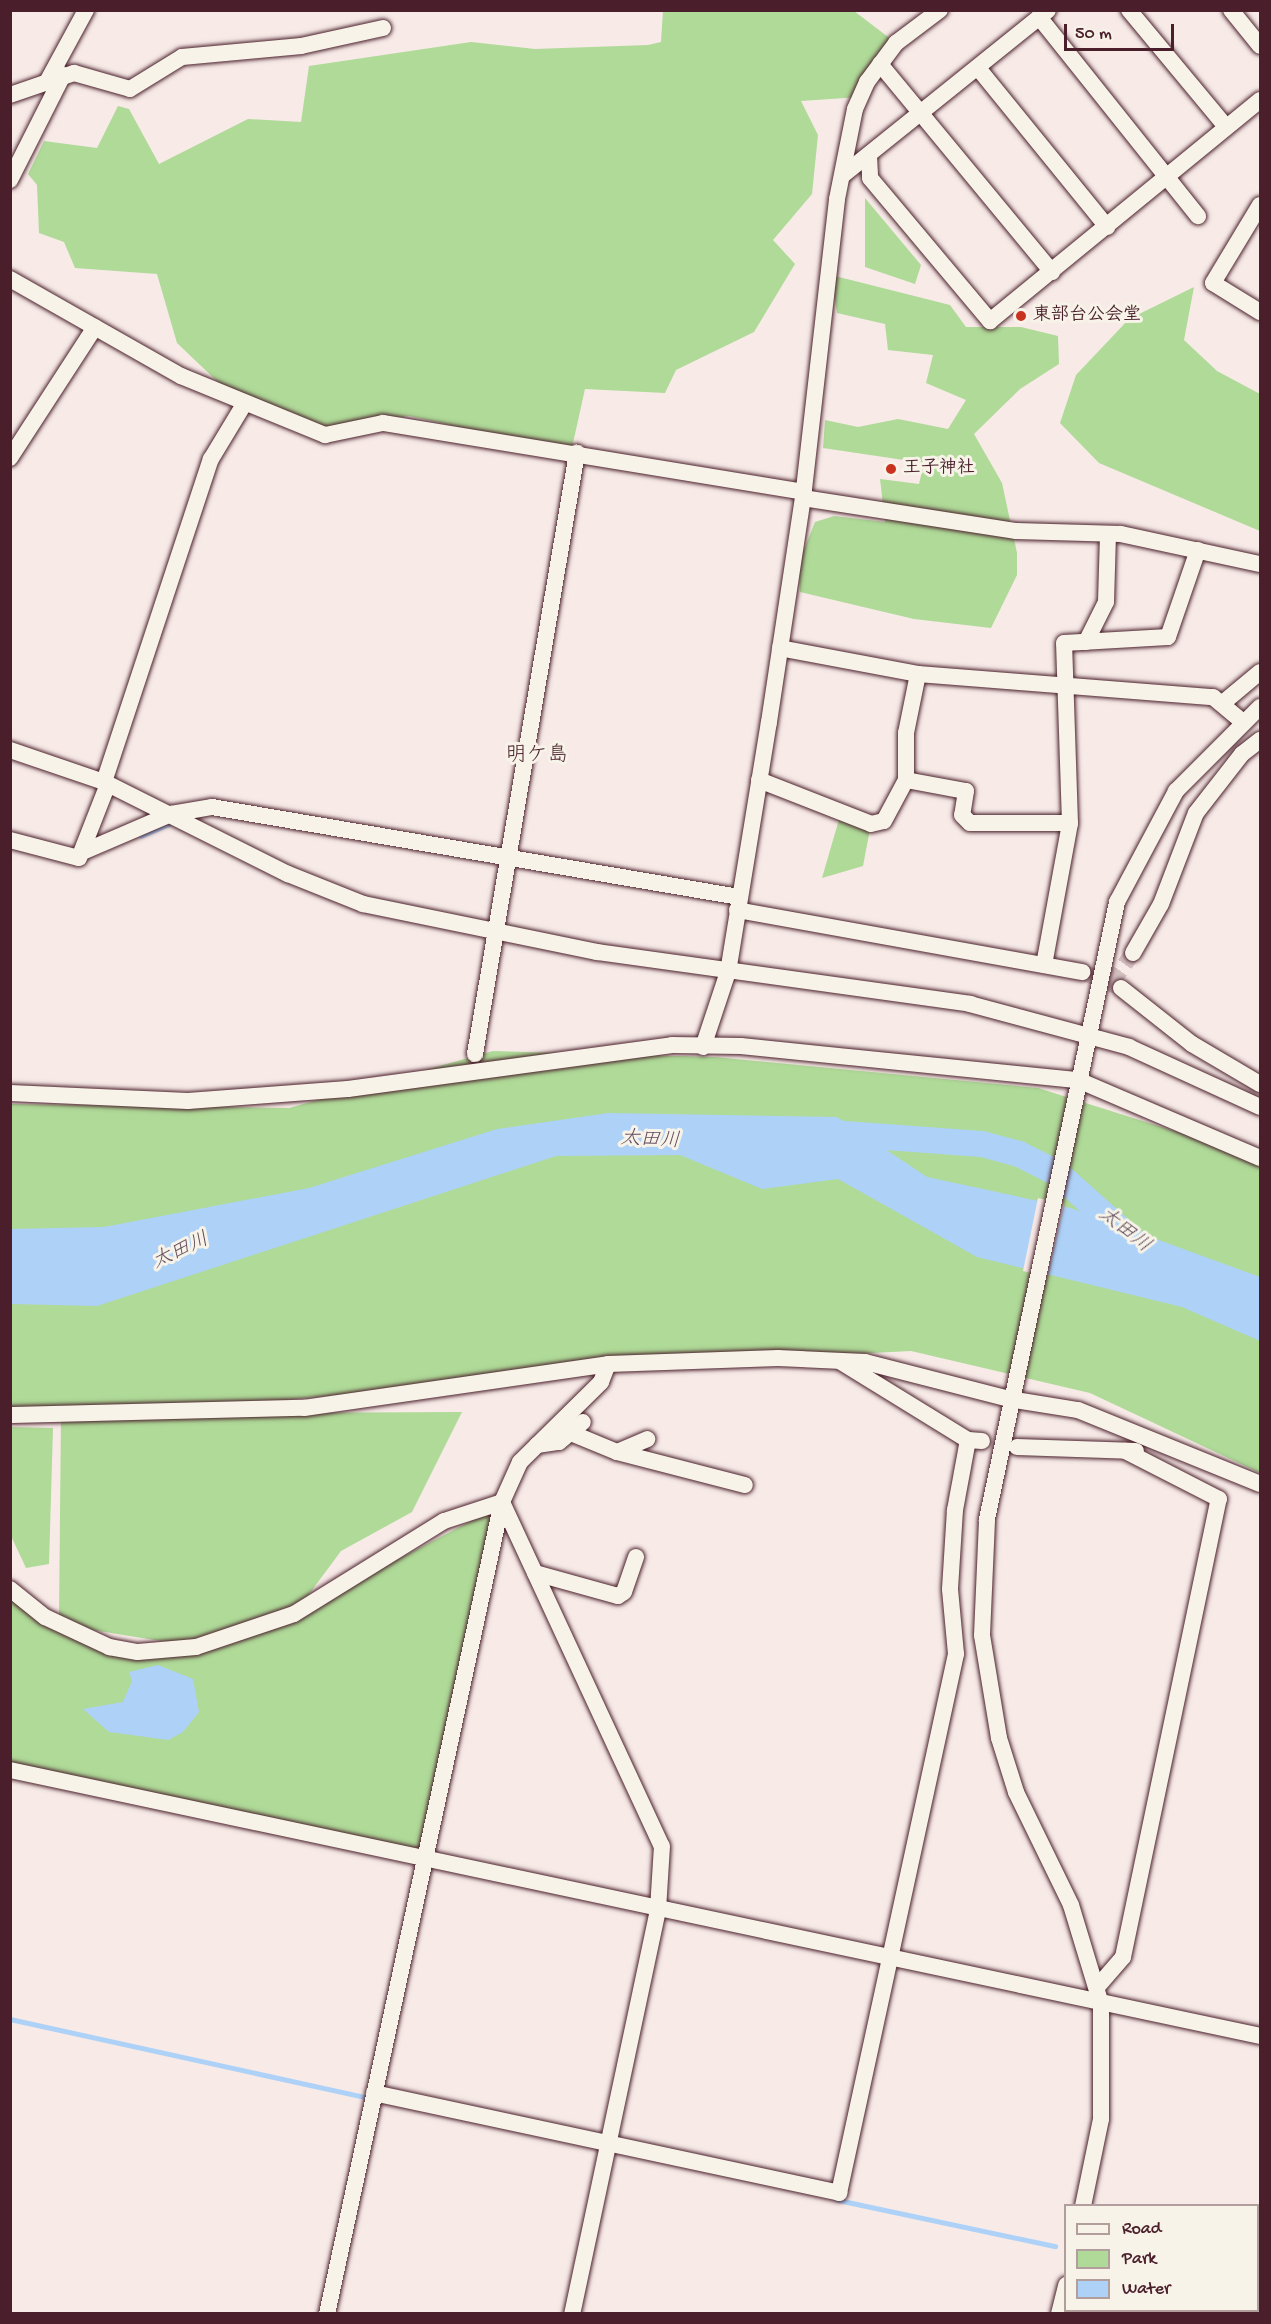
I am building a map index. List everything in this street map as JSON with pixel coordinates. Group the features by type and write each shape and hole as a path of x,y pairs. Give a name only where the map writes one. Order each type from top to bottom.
{"street":[{"path":"10,180 86,10"},
{"path":"703,1047 728,972 803,495 843,175 855,109 880,64 913,27 940,10"},
{"path":"1129,10 1226,127"},
{"path":"1231,10 1260,46"},
{"path":"843,175 1044,14 1198,216"},
{"path":"10,95 56,77 91,74 117,89 130,89 182,57 301,46 383,28"},
{"path":"880,64 919,114 1052,272"},
{"path":"978,68 1107,227"},
{"path":"869,156 870,178 990,321 1260,99"},
{"path":"1260,205 1213,283 1260,312"},
{"path":"10,279 94,327 243,406 325,435 383,423 577,453 803,495 1016,531 1108,535 1198,550 1260,564"},
{"path":"10,458 94,327"},
{"path":"85,850 211,459 243,406"},
{"path":"475,1054 493,932 577,453"},
{"path":"1086,642 1106,602 1108,535"},
{"path":"1044,965 1070,823 1064,643 1168,637 1198,550"},
{"path":"780,648 918,674 1067,685 1224,702 1242,721"},
{"path":"1224,702 1260,672"},
{"path":"759,780 871,824 893,810 906,780 906,733 918,674"},
{"path":"1083,2204 1101,2119 1101,2004 1098,1986 1071,1905 1016,1792 989,1689 980,1587 1009,1399 1118,902 1144,843 1176,791 1242,721 1260,707"},
{"path":"1133,953 1161,903 1196,813 1242,754 1260,740"},
{"path":"10,750 106,783 288,874 363,904 493,932 728,972 970,1004 1088,1033 1204,1078 1260,1107"},
{"path":"906,780 966,791 962,815 970,823 1070,823"},
{"path":"10,840 73,860 85,850 171,814 212,807 506,857 1082,972"},
{"path":"1121,988 1192,1044 1260,1084"},
{"path":"10,1093 188,1101 348,1089 672,1045 803,1050 1078,1080 1260,1158"},
{"path":"10,1415 304,1408 608,1364 778,1358 907,1369 1009,1399 1078,1410 1231,1470 1260,1484"},
{"path":"373,2097 606,2148 839,2193 892,1960 956,1654 950,1588 955,1510 975,1441 841,1362"},
{"path":"327,2313 502,1502 510,1479 537,1445 601,1382 608,1364"},
{"path":"537,1445 559,1442 577,1427 617,1452 744,1485"},
{"path":"617,1452 646,1439"},
{"path":"1017,1447 1125,1451 1231,1470"},
{"path":"1098,1986 1123,1957 1219,1498 1125,1451"},
{"path":"502,1502 662,1846 658,1911 572,2313"},
{"path":"10,1589 45,1617 109,1647 138,1652 196,1647 294,1614 444,1521 502,1502"},
{"path":"535,1573 618,1596 624,1592 636,1557"},
{"path":"10,1770 658,1911 1260,2036"},
{"path":"1059,2313 1064,2289"}],"green space":[{"path":"663,11 854,11 896,43 860,97 801,101 818,135 812,194 773,240 795,264 754,332 676,370 665,393 585,389 571,452 409,416 328,430 243,406 177,343 157,274 75,268 64,242 39,233 37,185 28,174 44,141 97,148 118,106 129,109 159,164 248,119 301,122 309,66 471,42 535,49 648,45 661,42"},
{"path":"865,198 921,265 915,284 865,267"},
{"path":"831,275 950,305 966,327 1021,327 1058,336 1059,364 1020,389 974,434 1002,483 1017,553 1017,575 991,628 914,619 800,592 799,562 815,522 834,516 885,522 880,479 919,484 924,463 823,448 825,420 858,427 898,419 948,429 966,400 926,383 933,355 888,350 885,324 837,313"},
{"path":"1194,287 1184,340 1217,371 1260,394 1260,531 1099,463 1060,423 1076,375 1129,319"},
{"path":"840,816 870,829 863,866 822,878"},
{"path":"493,1051 715,1057 1038,1088 1260,1158 1260,1473 1090,1393 911,1351 709,1361 154,1412 11,1413 11,1104 289,1108"},
{"path":"462,1412 412,1512 341,1551 295,1613 496,1508 420,1850 11,1764 10,1589 59,1618 61,1414","holes":["74,1627 192,1646 138,1652"]},
{"path":"11,1427 53,1428 49,1564 26,1568 11,1536"}],"water":[{"path":"608,1113 837,1117 927,1177 1071,1208 1260,1277 1260,1341 1182,1307 977,1257 838,1179 762,1189 680,1155 556,1156 97,1306 11,1304 10,1229 104,1227 309,1188 497,1129"},
{"path":"158,1665 193,1679 199,1712 183,1732 168,1740 109,1732 83,1709 123,1702 132,1681 129,1672"}],"pier":[{"path":"1038,1198 1064,1204 1047,1277 1023,1271"}],"waterway":[{"path":"141,836 169,824"},
{"name":"太田川","path":"831,1133 982,1144 1019,1154 1057,1173 1136,1244"},
{"path":"10,2019 369,2098"},
{"path":"838,2200 1055,2246"}],"tunnel":[{"path":"1111,984 1133,953"},
{"path":"1082,972 1121,988"}],"place":[{"name":"東部台公会堂","path":"1021,316"},
{"name":"王子神社","path":"891,469"}],"district":[{"name":"明ケ島","path":"537,757"}]}
